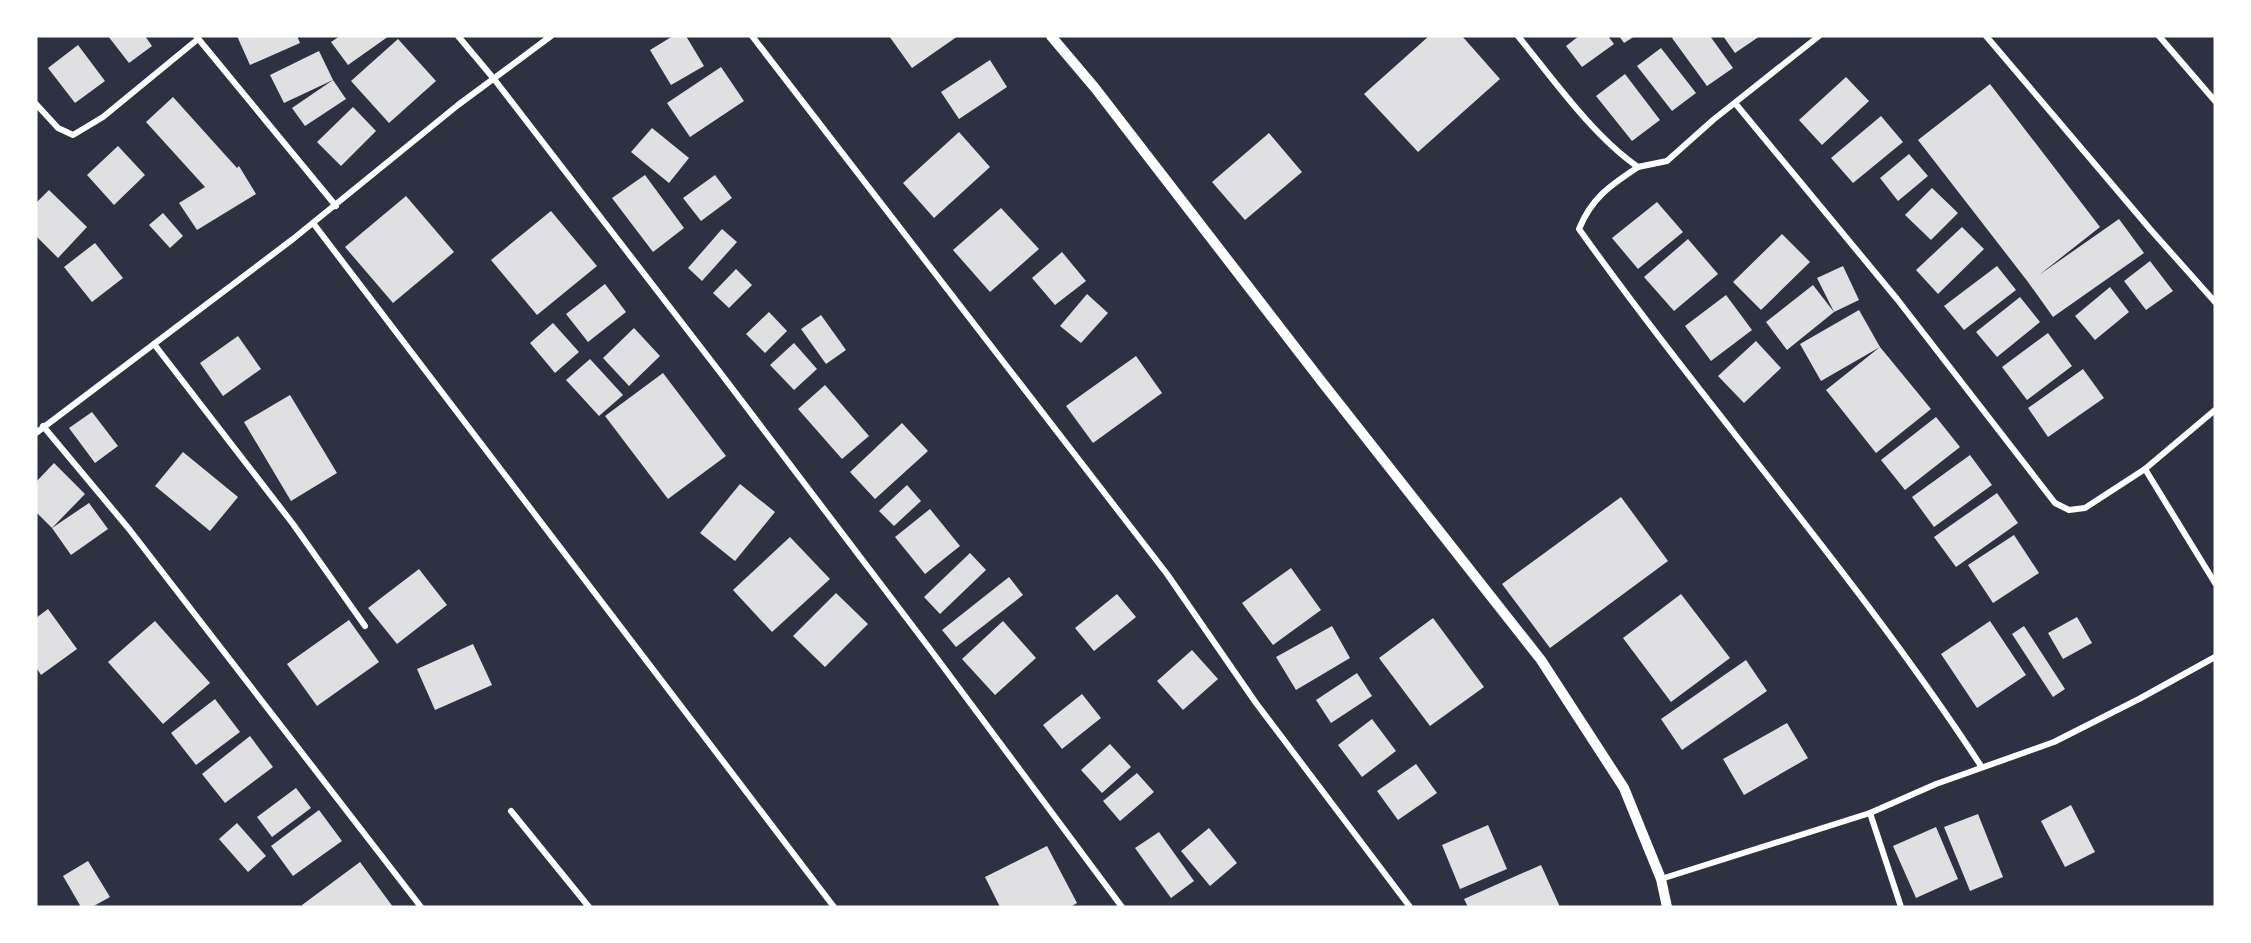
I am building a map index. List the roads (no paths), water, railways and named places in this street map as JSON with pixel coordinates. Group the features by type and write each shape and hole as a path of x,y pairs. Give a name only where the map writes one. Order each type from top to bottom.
{"street":[{"path":"458,36 494,79 867,565 1122,907"},
{"path":"36,433 336,206 458,105 551,36"},
{"path":"752,36 1167,574 1256,703 1410,907"},
{"path":"1052,36 1095,88 1329,392 1540,660 1624,788 1661,879 1667,907"},
{"path":"1518,36 1621,155 1638,167"},
{"path":"1820,36 1735,103 1667,161 1638,167 1612,184 1586,211 1579,229 1638,311 1833,559 1913,665 1981,766"},
{"path":"1986,36 2215,302"},
{"path":"2159,36 2215,101"},
{"path":"36,104 58,128 73,135 103,117 197,38 336,206"},
{"path":"1735,103 1898,299 2055,503 2069,510 2085,508 2145,469 2215,410"},
{"path":"313,223 834,907"},
{"path":"154,344 294,524 365,626"},
{"path":"44,426 136,538 421,907"},
{"path":"2145,469 2215,583"},
{"path":"1661,879 1870,813 1981,766 2054,742 2215,657"},
{"path":"511,811 589,907"},
{"path":"1870,813 1901,907"}]}
